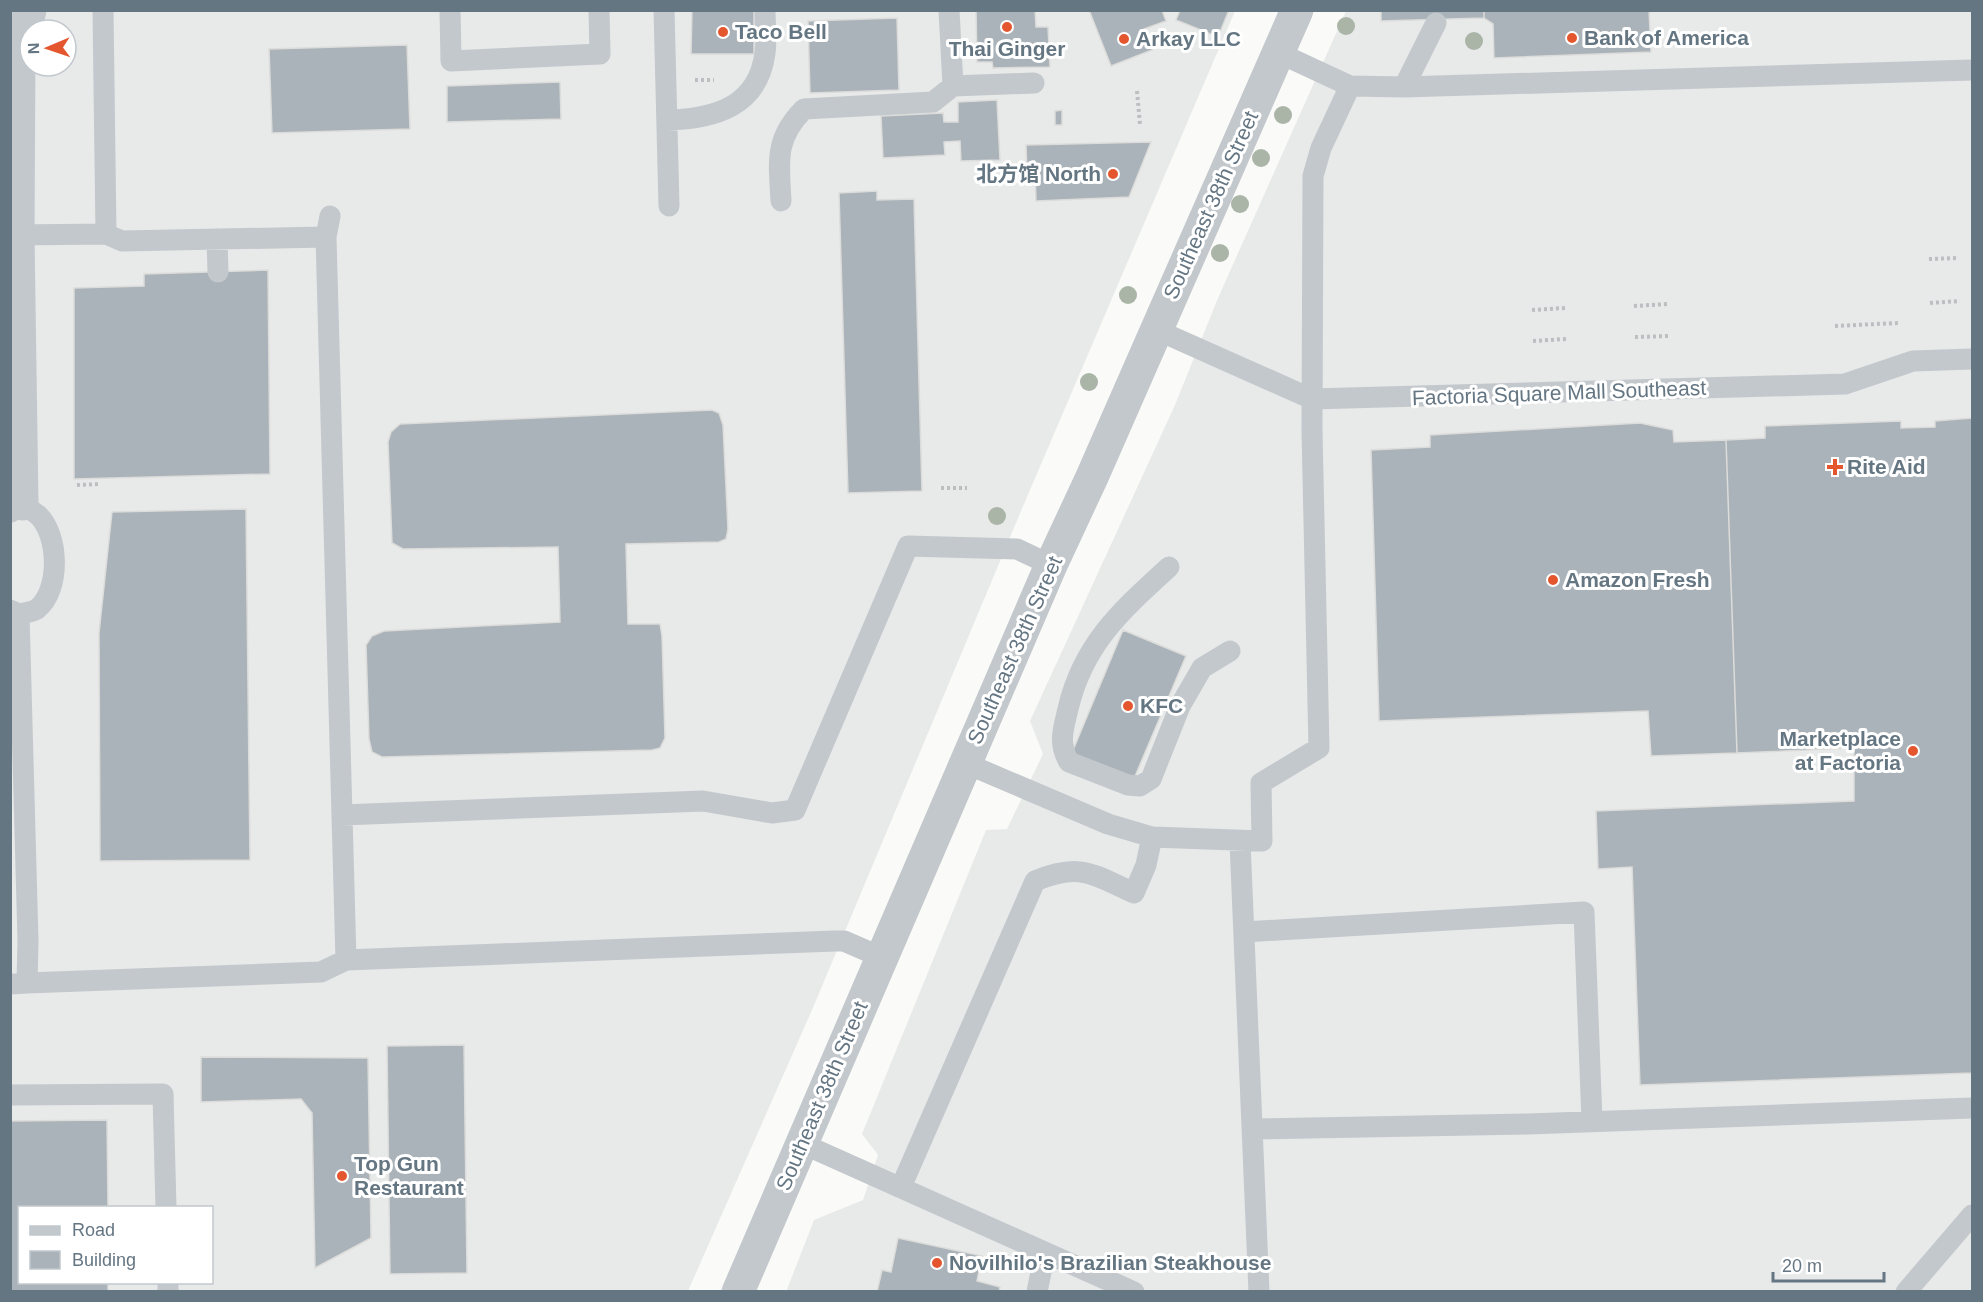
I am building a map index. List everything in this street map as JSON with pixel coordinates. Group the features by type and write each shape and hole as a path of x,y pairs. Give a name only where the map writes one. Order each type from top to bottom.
{"street":[{"path":"16,508 14,235 19,51 30,10"},
{"name":"Southeast 38th Street","path":"738,1292 1051,565 1297,10"}],"lane":[{"path":"102,10 106,234"},
{"path":"450,10 451,61 600,54 599,10"},
{"path":"664,10 669,206"},
{"path":"667,120 697,120 722,113 739,101 753,86 765,53 765,10"},
{"path":"949,10 953,86"},
{"path":"1404,87 1436,23"},
{"path":"1279,53 1350,86 1404,87 1972,70"},
{"path":"781,201 779,154 783,136 804,109 933,102 953,86 1034,83"},
{"path":"965,763 1108,824 1152,837 1240,842 1262,841 1261,783 1319,748 1312,399 1313,176 1321,148 1350,86"},
{"path":"330,216 326,237 346,960"},
{"path":"14,235 106,234 122,241 326,237"},
{"path":"217,239 218,272"},
{"name":"Factoria Square Mall Southeast","path":"1157,330 1312,399 1845,384 1913,361 1972,359"},
{"path":"16,508 39,515 48,530 53,549 54,571 49,594 43,602 36,609 15,612 24,709 19,984 321,972 346,960 835,941 844,941 881,957"},
{"path":"342,815 703,801 772,813 795,810 908,546 1017,549 1051,565"},
{"path":"1169,567 1118,614 1088,656 1073,686 1061,737 1062,749 1069,762 1128,785 1140,786 1151,779 1180,706 1202,668 1230,651"},
{"path":"901,1188 1035,881 1058,871 1083,870 1134,893 1146,865 1152,837"},
{"path":"1240,842 1259,1292"},
{"path":"1244,932 1584,912 1592,1121"},
{"path":"10,1095 163,1094 166,1206"},
{"path":"1252,1129 1592,1121 1972,1108"},
{"path":"803,1143 1134,1292"},
{"path":"1906,1292 1972,1215"},
{"path":"1036,1292 1045,1252"}],"path":[{"path":"688,80 719,80"},
{"path":"1137,91 1140,125"},
{"path":"1929,259 1959,258"},
{"path":"1930,303 1960,301"},
{"path":"1634,306 1668,304"},
{"path":"1532,310 1565,308"},
{"path":"1835,326 1898,323"},
{"path":"1635,337 1669,336"},
{"path":"1533,341 1566,339"},
{"path":"77,485 101,484"},
{"path":"941,488 967,488"}],"shaded area":[{"path":"10,11 1235,11 1021,511 812,1010 688,1291 11,1291"},
{"name":"Marketplace at Factoria","path":"1346,11 1972,11 1972,1291 786,1292 814,1220 863,1200 878,1155 862,1134 986,830 1007,829 1043,754 1030,721 1175,405 1218,298"}],"building":[{"name":"Taco Bell","path":"692,10 754,10 754,54 691,54"},
{"path":"976,10 1035,10 1036,27 1048,27 1050,67 993,68 992,62 977,62"},
{"name":"Arkay LLC","path":"1089,10 1162,10 1166,21 1144,29 1152,50 1111,66"},
{"path":"1180,10 1229,10 1218,37 1176,20"},
{"path":"1381,10 1484,10 1484,18 1381,21"},
{"name":"Bank of America","path":"1484,10 1649,10 1651,52 1494,58 1493,24 1484,18"},
{"path":"897,18 899,90 810,93 808,21"},
{"path":"407,45 410,129 272,133 269,49"},
{"path":"560,82 561,119 447,122 447,86"},
{"path":"997,100 1000,160 961,161 960,141 944,142 945,155 883,158 881,116 943,113 944,122 958,122 958,102"},
{"path":"1062,110 1062,125 1055,125 1055,111"},
{"path":"1151,142 1129,197 1036,201 1035,172 1027,172 1026,145"},
{"path":"877,191 877,200 914,199 922,491 848,493 839,193"},
{"path":"268,270 270,474 74,479 74,288 144,286 144,274"},
{"path":"712,410 719,413 723,425 728,529 726,539 719,542 626,544 628,624 660,624 662,636 665,738 660,748 382,757 372,752 369,739 366,645 372,636 384,631 560,622 558,547 403,549 392,543 388,442 391,432 400,424"},
{"name":"Marketplace at Factoria","path":"1972,418 1972,1073 1640,1085 1632,867 1598,869 1596,811 1854,801 1854,748 1737,753 1726,440 1765,438 1765,426 1901,421 1901,428 1935,427 1935,421"},
{"name":"Amazon Fresh","path":"1640,423 1673,430 1674,442 1726,440 1737,753 1651,756 1648,711 1379,721 1371,450 1430,447 1430,435"},
{"path":"246,509 250,860 100,861 99,633 112,512"},
{"name":"KFC","path":"1123,630 1186,656 1133,781 1071,755"},
{"path":"464,1045 467,1273 390,1274 387,1046"},
{"name":"Top Gun Restaurant","path":"201,1057 368,1058 371,1238 315,1268 312,1113 301,1099 201,1102"},
{"path":"107,1120 108,1206 18,1206 18,1284 108,1284 108,1292 10,1292 10,1121"},
{"name":"Novilhilo's Brazilian Steakhouse","path":"898,1238 982,1256 977,1281 1000,1287 999,1292 877,1292 882,1270 891,1272"}],"place":[{"name":"Thai Ginger","path":"1007,27"},
{"name":"Taco Bell","path":"723,32"},
{"name":"Bank of America","path":"1572,38"},
{"name":"Arkay LLC","path":"1124,39"},
{"name":"北方馆 North","path":"1113,174"},
{"name":"Rite Aid","path":"1835,467"},
{"name":"Amazon Fresh","path":"1553,580"},
{"name":"KFC","path":"1128,706"},
{"name":"Marketplace at Factoria","path":"1913,751"},
{"name":"Top Gun Restaurant","path":"342,1176"},
{"name":"Novilhilo's Brazilian Steakhouse","path":"937,1263"}]}
